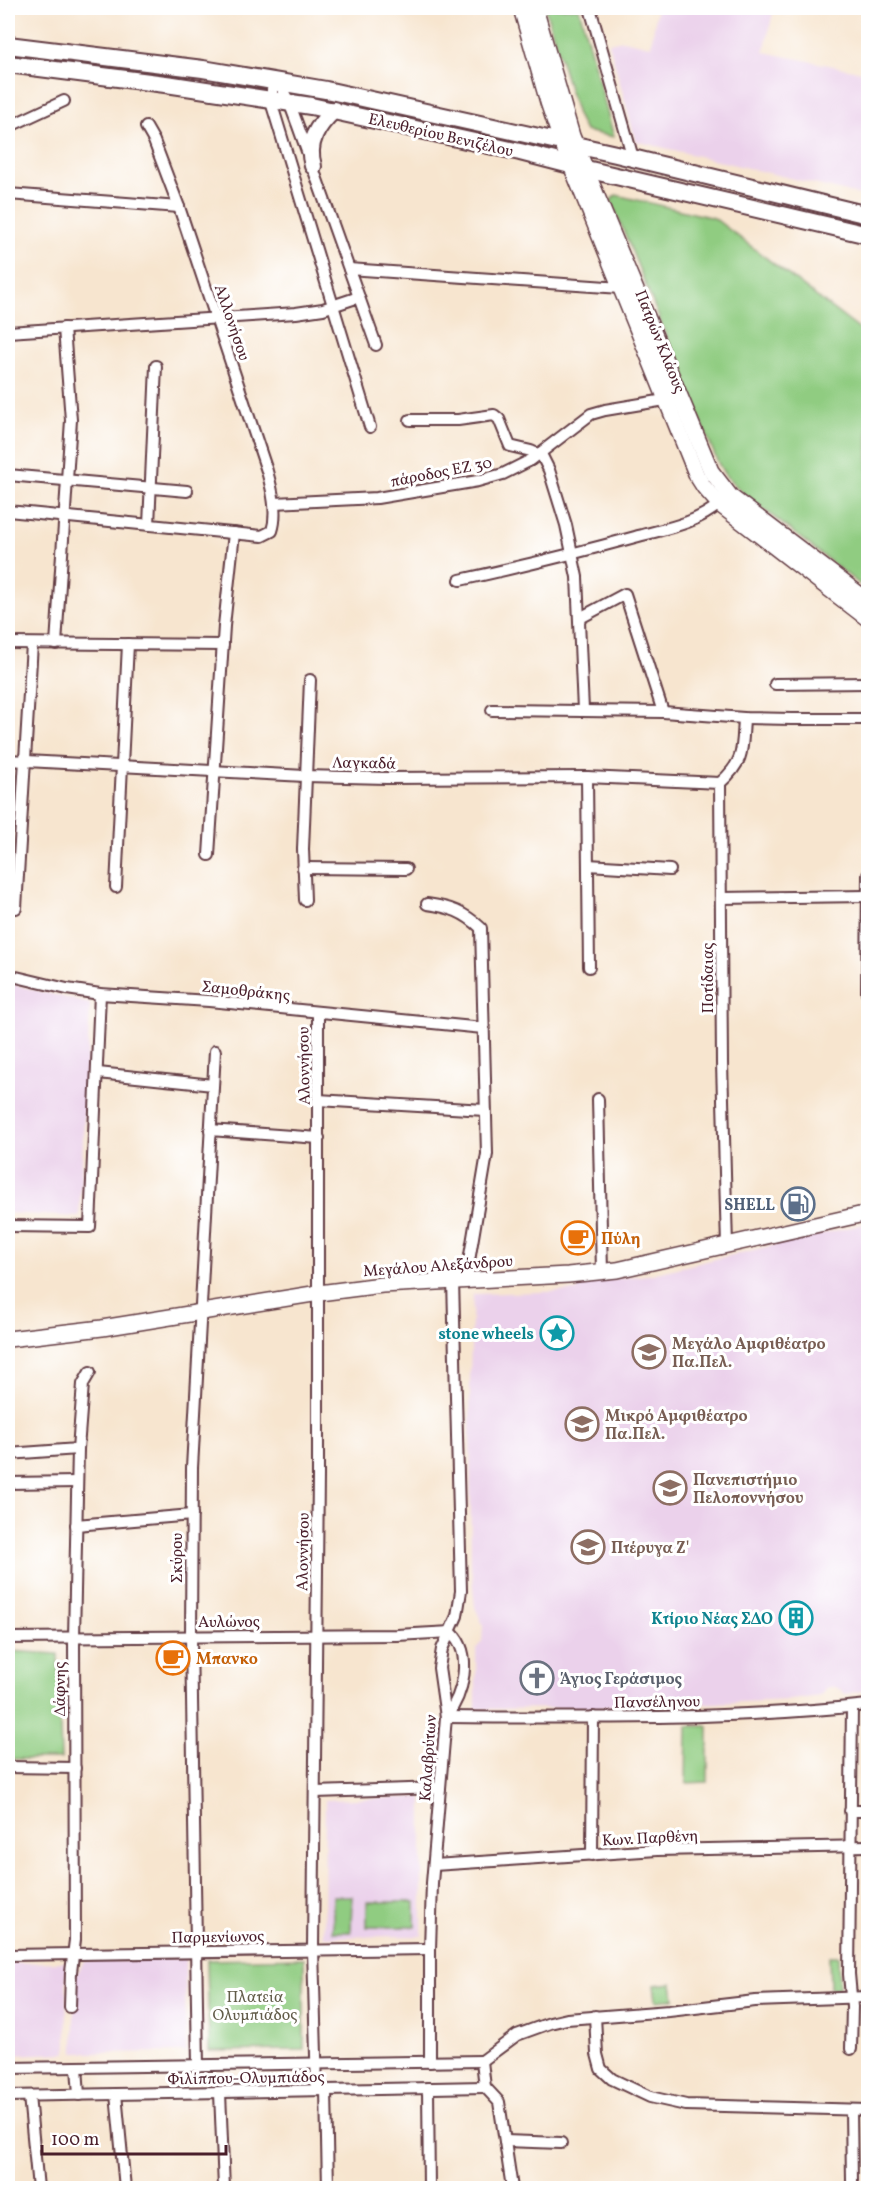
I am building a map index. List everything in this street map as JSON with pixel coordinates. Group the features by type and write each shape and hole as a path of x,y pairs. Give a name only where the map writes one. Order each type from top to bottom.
{"main road":[{"name":"Πατρών Κλάους","path":"521,8 548,102 579,167 627,286 701,451 717,479 731,496 747,509 868,601"},
{"name":"Πατρών Κλάους","path":"536,8 569,144"},
{"name":"Ελευθερίου Βενιζέλου","path":"8,45 203,69 278,81 633,158 868,216"},
{"name":"Ελευθερίου Βενιζέλου","path":"8,64 271,99 334,110 868,235"},
{"path":"313,166 310,153 311,142 334,110"},
{"name":"Πατρών Κλάους","path":"627,286 665,400 704,487 719,504 868,619"},
{"name":"Μεγάλου Αλεξάνδρου","path":"8,1339 102,1328 382,1285 602,1272 868,1213"}],"street":[{"path":"590,8 633,158"},
{"path":"370,427 271,99 272,90 278,81 289,102 313,166 376,345"},
{"path":"8,127 64,101"},
{"name":"Αλλονήσου","path":"146,127 154,141 179,207 214,317 265,463 274,503 272,531 262,537 234,533"},
{"path":"8,194 179,207"},
{"path":"349,269 627,286"},
{"path":"8,332 314,311 359,297"},
{"path":"56,644 71,420 64,327"},
{"path":"149,525 156,366"},
{"name":"πάροδος ΕΖ 30","path":"274,503 377,498 454,486 503,474 540,455 591,414 665,400"},
{"path":"410,420 458,420 494,415 499,419 510,446 540,455 549,470 573,555 580,618 584,710"},
{"path":"8,475 187,491"},
{"path":"460,580 573,555 698,519 719,504"},
{"path":"8,511 234,533 223,645 209,855"},
{"path":"580,618 625,594 663,712"},
{"path":"8,643 223,645"},
{"path":"16,908 32,644"},
{"path":"116,887 128,644"},
{"path":"305,900 303,868 305,776 310,680"},
{"path":"775,684 868,682"},
{"path":"492,710 663,712 744,718 868,718"},
{"path":"720,783 739,762 742,752 744,718"},
{"name":"Λαγκαδά","path":"8,760 305,776 588,777 720,783"},
{"path":"588,777 589,967"},
{"name":"Ποτίδαιας","path":"720,783 726,1246"},
{"path":"8,850 20,851"},
{"path":"588,865 670,870"},
{"path":"303,868 406,869"},
{"path":"867,993 868,875"},
{"path":"722,898 868,896"},
{"name":"Καλαβρύτων","path":"427,904 449,907 473,920 481,928 486,1165 460,1280 461,1580 459,1609 442,1649 439,1668 446,1717 430,1949 430,2062"},
{"name":"Σαμοθράκης","path":"8,975 60,988 100,994 209,1001 483,1028"},
{"path":"8,1226 90,1227 100,994"},
{"name":"Αλοννήσου","path":"318,1013 319,1293 313,1949 316,2063 321,2090 328,2188"},
{"name":"Σκύρου","path":"198,2066 191,1636 192,1515 193,1457 215,1051"},
{"path":"98,1073 213,1085"},
{"path":"598,1099 602,1272"},
{"path":"318,1100 485,1110"},
{"path":"210,1130 319,1138"},
{"name":"Δάφνης","path":"70,2007 70,1972 75,1953 74,1638 78,1449 83,1384 90,1372"},
{"path":"8,1454 78,1449"},
{"path":"8,1483 77,1482"},
{"path":"76,1525 192,1515"},
{"path":"446,1717 458,1699 463,1675 462,1648 451,1632"},
{"name":"Αυλώνος","path":"8,1638 317,1636 451,1632"},
{"name":"Πανσέληνου","path":"446,1717 593,1717 778,1712 868,1705"},
{"path":"851,2049 849,1847 852,1707"},
{"path":"592,1856 593,1717"},
{"path":"8,1767 75,1768"},
{"path":"315,1792 440,1788"},
{"path":"850,1811 868,1811"},
{"name":"Κων. Παρθένη","path":"434,1865 678,1849 868,1846"},
{"name":"Παρμενίωνος","path":"8,1955 430,1949"},
{"path":"512,2188 498,2102 484,2087 482,2061 512,2038 550,2023 595,2016 669,2011 755,2001 868,1997"},
{"path":"595,2016 597,2055 601,2069 612,2079 650,2097 678,2105 868,2110"},
{"name":"Φιλίππου-Ολυμπιάδος","path":"8,2068 482,2061"},
{"path":"77,2067 79,2095"},
{"name":"Φιλίππου-Ολυμπιάδος","path":"8,2096 484,2087"},
{"path":"428,2088 429,2188"},
{"path":"220,2093 224,2188"},
{"path":"116,2094 125,2188"},
{"path":"29,2096 38,2188"},
{"path":"851,2110 852,2182"},
{"path":"505,2141 561,2143"}],"shaded area":[{"path":"657,8 774,8 764,52 868,73 868,197 636,141 609,43 623,40 651,46"},
{"path":"8,983 90,1004 79,1217 8,1213"},
{"name":"Πανεπιστήμιο Πελοποννήσου","path":"868,1223 868,1690 845,1694 836,1687 827,1687 820,1696 792,1700 586,1708 476,1709 476,1649 482,1641 483,1625 475,1607 471,1565 470,1374 473,1294 577,1291 580,1282 648,1275"},
{"path":"422,1797 422,1936 324,1937 325,1800"},
{"path":"134,1958 185,1958 186,2052 74,2053 74,1979 84,1961 133,1961"},
{"path":"66,1962 67,2053 8,2055 8,1963"}],"green space":[{"path":"545,8 579,8 614,137 585,131 577,115"},
{"path":"616,195 714,218 868,336 868,591 743,493 725,475 718,463 611,200"},
{"path":"8,1651 58,1654 61,1759 8,1759"},
{"path":"687,1726 708,1726 708,1782 686,1783"},
{"path":"333,1896 352,1896 351,1932 333,1932"},
{"path":"367,1902 415,1902 415,1927 367,1927"},
{"path":"829,1956 838,1956 839,1988 830,1988"},
{"name":"Πλατεία Ολυμπιάδος","path":"304,1958 304,2050 209,2051 207,1960"},
{"path":"672,1983 674,1999 656,2001 654,1985"}],"place":[{"name":"SHELL","path":"798,1204"},
{"name":"Πύλη","path":"578,1238"},
{"name":"stone wheels","path":"557,1333"},
{"name":"Μεγάλο Αμφιθέατρο Πα.Πελ.","path":"649,1352"},
{"name":"Μικρό Αμφιθέατρο Πα.Πελ.","path":"582,1424"},
{"name":"Πανεπιστήμιο Πελοποννήσου","path":"670,1488"},
{"name":"Πτέρυγα Ζ'","path":"588,1547"},
{"name":"Κτίριο Νέας ΣΔΟ","path":"796,1618"},
{"name":"Μπανκο","path":"173,1658"},
{"name":"Άγιος Γεράσιμος","path":"537,1678"}]}
